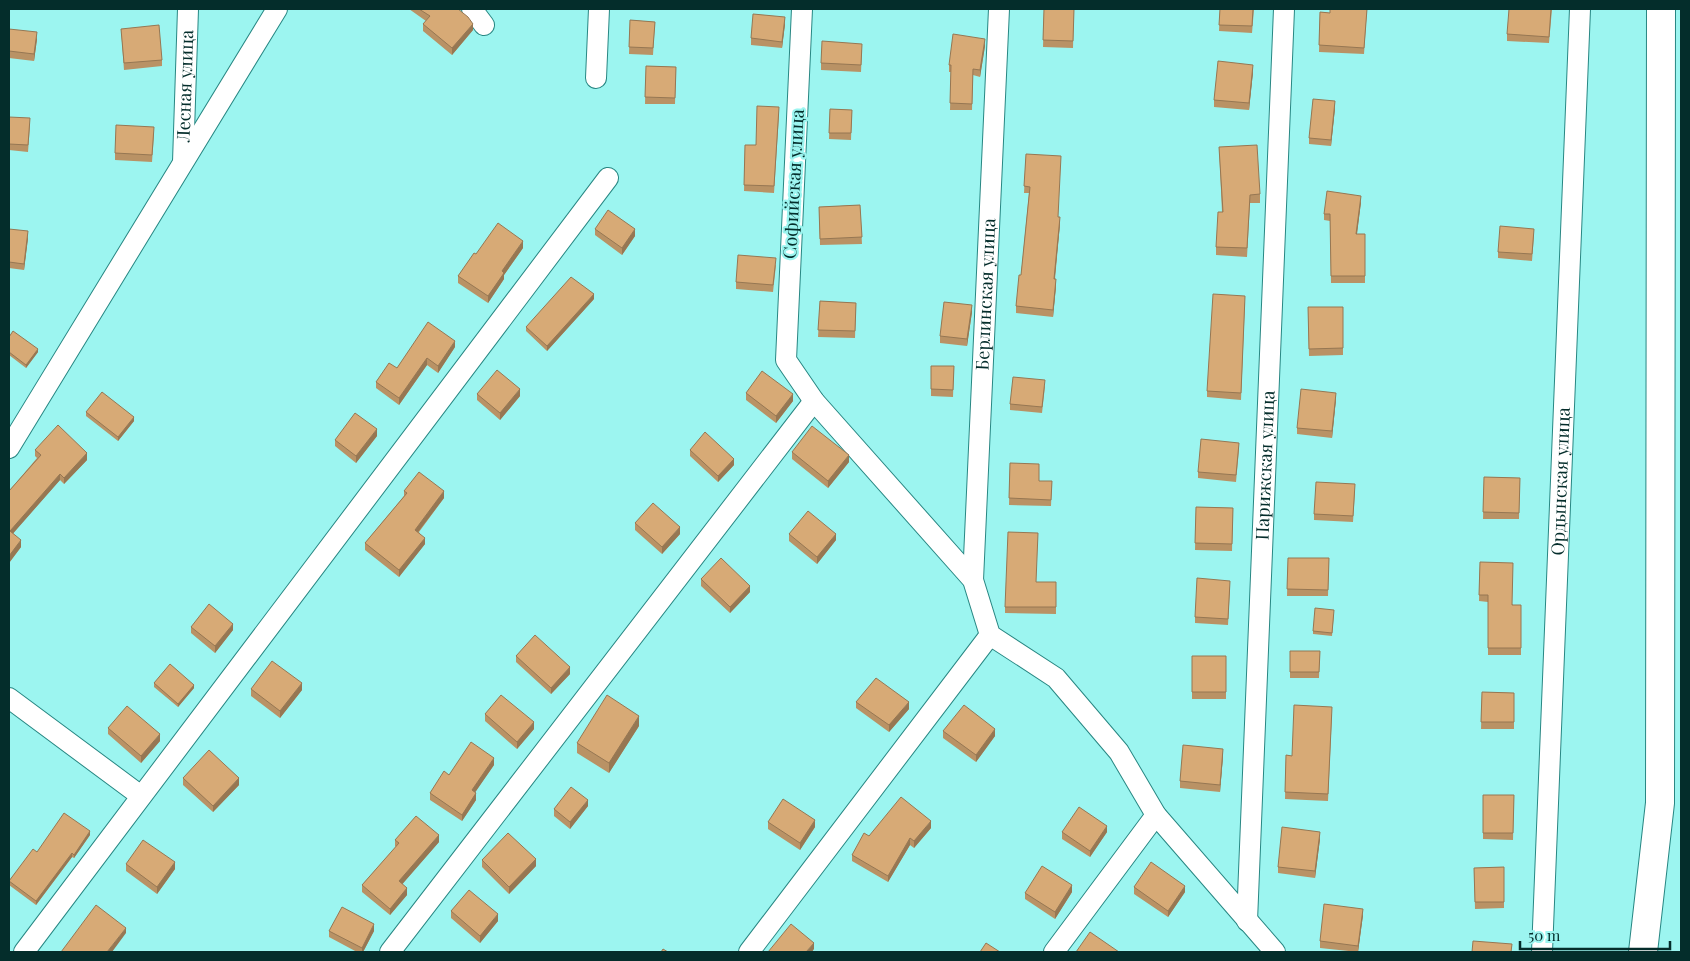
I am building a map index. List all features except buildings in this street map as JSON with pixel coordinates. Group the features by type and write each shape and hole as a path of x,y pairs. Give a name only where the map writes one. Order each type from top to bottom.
{"street":[{"name":"Лесная улица","path":"183,164 188,9"},
{"path":"9,448 277,9"},
{"path":"596,78 599,9"},
{"name":"Софийская улица","path":"802,9 786,360 814,401"},
{"name":"Берлинская улица","path":"973,580 999,9"},
{"name":"Парижская улица","path":"1247,921 1284,9"},
{"name":"Ордынская улица","path":"1542,952 1580,9"},
{"path":"1643,952 1660,803 1662,9"},
{"path":"24,952 608,178"},
{"path":"390,952 814,401 973,580 990,635 1056,678 1119,752 1156,815 1275,952"},
{"path":"749,952 990,635"},
{"path":"9,698 141,796"},
{"path":"1054,952 1156,815"}]}
